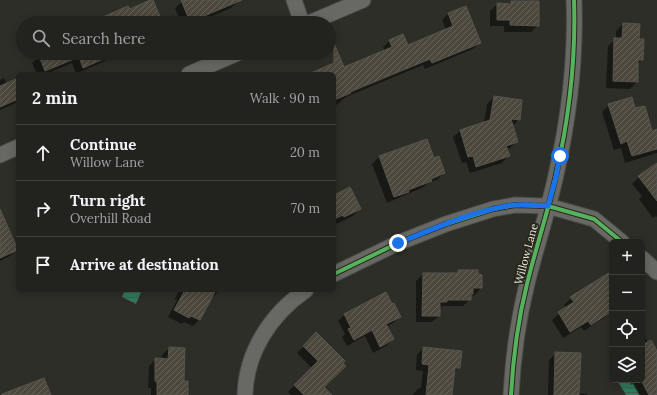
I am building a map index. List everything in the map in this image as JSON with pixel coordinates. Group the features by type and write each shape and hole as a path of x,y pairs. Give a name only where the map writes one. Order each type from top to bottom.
{"street":[{"path":"294,0 300,16"},
{"path":"325,16 363,0"},
{"name":"Willow Lane","path":"511,395 514,354 525,293 559,161 569,98 573,56 574,0"},
{"path":"194,72 222,60"},
{"path":"0,154 16,148"},
{"path":"336,273 398,243 446,224 493,209 515,205 548,206 594,219 618,239"},
{"path":"645,261 657,272"},
{"path":"244,395 247,374 256,349 265,331 275,317 303,292"}],"shaded area":[{"path":"124,292 141,292 136,304 122,297"},
{"path":"619,383 634,383 640,395 626,395"}],"building":[{"path":"153,0 160,16 105,16 128,6 130,9"},
{"path":"181,0 242,0 204,16 188,16"},
{"path":"511,1 539,1 539,26 510,25 510,20 497,20 497,3 511,4"},
{"path":"466,6 481,43 432,63 430,59 336,99 336,72 313,72 334,63 334,60 336,60 336,48 344,67 392,47 389,40 403,34 408,45 453,26 448,13"},
{"path":"623,23 640,24 639,39 644,39 643,60 638,60 638,82 613,81 614,38 622,38"},
{"path":"41,60 72,60 45,71"},
{"path":"80,60 101,60 83,68"},
{"path":"16,79 16,100 0,107 0,86"},
{"path":"494,96 522,100 520,120 511,119 518,142 506,146 510,156 476,167 473,156 468,157 460,130 490,120"},
{"path":"632,97 635,108 645,106 652,131 657,129 657,149 632,156 627,141 621,144 608,104"},
{"path":"427,139 434,158 439,156 445,173 431,179 432,181 408,190 409,192 394,197 379,156"},
{"path":"657,163 657,201 638,176"},
{"path":"350,187 361,209 344,217 343,215 336,218 336,194"},
{"path":"0,209 16,245 16,251 0,258"},
{"path":"458,270 478,270 478,274 482,275 482,288 473,288 471,300 447,300 447,302 440,302 440,316 422,316 423,273 458,273"},
{"path":"609,273 609,313 591,325 588,321 570,332 558,312 574,302 570,297"},
{"path":"184,292 215,292 200,320 191,316 189,318 174,310"},
{"path":"386,292 392,304 394,303 401,317 386,324 394,339 380,347 372,330 354,340 348,329 351,328 344,314"},
{"path":"316,332 345,361 343,364 346,366 324,387 332,395 304,395 294,385 318,361 303,346"},
{"path":"651,340 657,351 657,395 649,395 643,383 645,383 645,343"},
{"path":"169,347 185,348 184,381 188,381 188,395 157,395 157,382 155,381 155,358 168,359"},
{"path":"423,347 462,351 460,368 455,368 452,395 426,395 429,365 422,364"},
{"path":"555,352 581,353 579,395 554,395"},
{"path":"44,378 51,395 2,395 2,394"}],"cycle path":[{"path":"511,395 521,311 553,189 565,132 573,66 574,0"},
{"path":"336,273 398,243 446,224 493,209 515,205 548,206 594,219 618,239"}],"route":[{"path":"398,243 446,224 493,209 515,205 548,206 560,156"}]}
